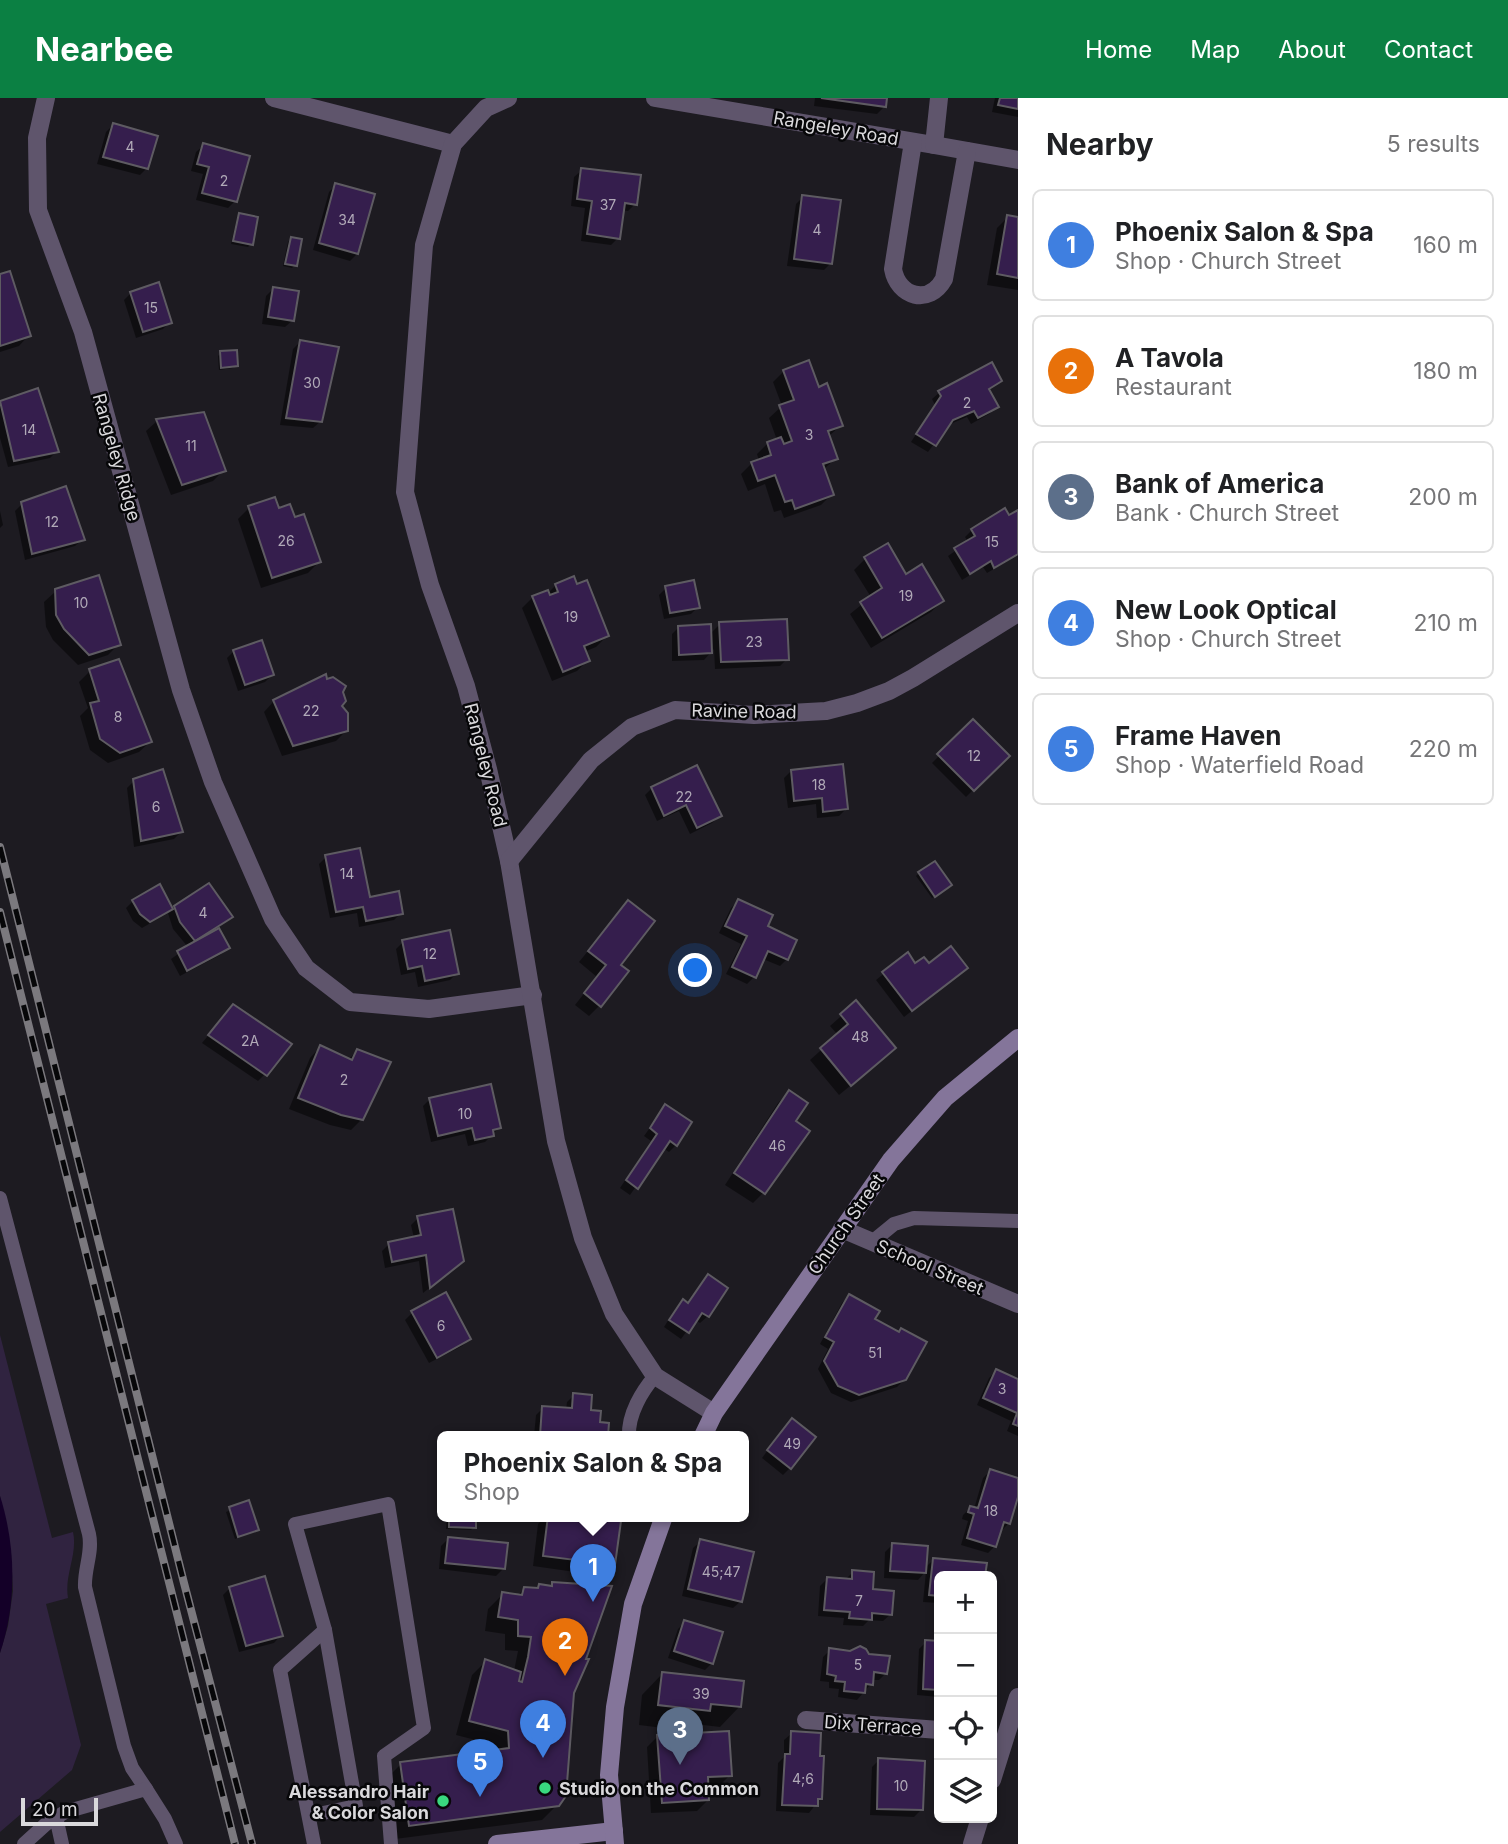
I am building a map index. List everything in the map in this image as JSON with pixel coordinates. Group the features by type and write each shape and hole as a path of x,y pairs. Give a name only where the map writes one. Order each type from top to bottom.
{"main road":[{"name":"Church Street","path":"705,1431 714,1413 882,1171 922,1122 946,1098 1018,1038"},
{"path":"497,1844 615,1837 609,1775 615,1707 633,1604 662,1522"}],"street":[{"name":"Rangeley Ridge","path":"46,98 37,138 38,209 83,332 181,690 226,813 273,919 306,968 350,1002 429,1009 533,995"},
{"path":"274,98 453,145"},
{"name":"Rangeley Road","path":"508,98 486,108 453,145 424,245 405,492 430,585 466,686 509,861 556,1140 583,1238 614,1314 655,1376 714,1413"},
{"name":"Rangeley Road","path":"655,98 1018,160"},
{"path":"934,145 939,98"},
{"path":"913,142 893,269 902,289 914,295 929,294 940,287 944,279 967,151"},
{"name":"Ravine Road","path":"509,861 591,760 632,727 675,710 754,715 826,711 857,703 890,691 1018,613"},
{"name":"School Street","path":"842,1229 1018,1304"},
{"path":"995,1760 999,1735 1018,1697"},
{"name":"Dix Terrace","path":"806,1720 934,1730"},
{"path":"972,1844 978,1823"}],"lane":[{"path":"0,1198 90,1541 84,1573 85,1587 118,1727 129,1762 165,1819 176,1844"},
{"path":"872,1242 894,1224 914,1218 1018,1221"},
{"path":"629,1431 642,1391 655,1376"},
{"path":"309,1815 356,1806 325,1630 295,1524 388,1504 424,1728 384,1756 391,1844"},
{"path":"314,1844 280,1670 325,1630"},
{"path":"24,1844 56,1817 74,1808 146,1789"},
{"path":"56,1817 62,1844"}],"shaded area":[{"path":"0,1335 52,1538 73,1532 74,1548 68,1598 46,1604 81,1745 72,1770 0,1832 0,1653 8,1626 13,1591 11,1553 0,1496"},
{"path":"0,1496 12,1554 12,1595 0,1653"}],"building":[{"path":"821,98 887,98 886,107"},
{"path":"1000,98 1018,98 1018,109 998,105"},
{"path":"113,123 158,136 148,169 103,157"},
{"path":"203,143 250,156 237,202 202,193 209,167 197,164"},
{"path":"581,168 641,175 637,205 625,203 620,239 587,234 592,201 577,199"},
{"path":"335,183 375,194 358,254 319,243"},
{"path":"802,195 841,200 832,264 794,259"},
{"path":"239,213 258,217 253,245 233,241"},
{"path":"1007,215 1018,217 1018,278 997,274"},
{"path":"291,237 302,239 297,266 285,264"},
{"path":"10,271 31,336 0,346 0,274"},
{"path":"159,282 172,323 143,332 130,292"},
{"path":"273,287 299,291 294,321 268,317"},
{"path":"300,340 339,347 322,422 286,418"},
{"path":"237,350 238,366 221,368 220,351"},
{"path":"809,360 819,387 827,383 843,426 828,431 838,459 823,464 834,495 795,509 792,500 785,502 775,475 758,481 751,462 771,455 767,442 781,437 784,444 792,441 779,405 794,400 783,370"},
{"path":"992,362 1002,381 989,389 999,407 978,418 974,411 953,420 936,446 916,434 941,396 938,391"},
{"path":"38,388 59,452 14,461 0,401"},
{"path":"204,412 226,471 182,485 156,419"},
{"path":"66,486 85,540 32,554 21,502"},
{"path":"275,497 279,508 290,504 295,517 304,514 321,562 272,578 248,506"},
{"path":"1005,508 1009,515 1018,510 1018,554 994,568 991,561 970,574 954,548 975,536 971,529"},
{"path":"888,543 906,574 922,564 944,601 882,638 860,602 882,588 864,557"},
{"path":"99,575 121,645 89,655 64,629 56,615 55,589"},
{"path":"574,576 577,584 587,580 609,636 584,646 590,661 563,672 532,596 548,590 550,595 558,592 555,584"},
{"path":"694,580 700,608 670,613 665,586"},
{"path":"787,619 789,660 721,662 719,622"},
{"path":"711,624 712,653 679,655 678,626"},
{"path":"262,640 274,675 245,685 233,650"},
{"path":"119,659 152,742 120,753 100,739 90,703 99,701 89,669"},
{"path":"326,674 327,679 333,677 346,686 343,692 346,701 342,706 348,713 348,731 293,746 273,700"},
{"path":"973,719 1010,756 974,791 937,754"},
{"path":"843,764 848,809 823,812 822,798 794,801 791,770"},
{"path":"697,765 722,816 697,828 686,805 664,816 651,787"},
{"path":"163,769 183,832 141,841 133,779"},
{"path":"360,848 370,897 399,891 403,914 366,921 363,907 336,912 325,855"},
{"path":"935,861 952,885 935,897 918,872"},
{"path":"209,883 233,917 195,941 180,922 174,906"},
{"path":"160,884 173,909 150,922 140,914 132,900"},
{"path":"738,899 773,915 768,926 797,940 788,960 768,951 756,978 732,967 747,936 725,926"},
{"path":"628,900 655,921 621,965 629,971 601,1007 584,993 606,965 588,951"},
{"path":"219,928 230,948 187,971 177,951"},
{"path":"450,930 459,974 425,981 422,966 408,969 402,940"},
{"path":"951,946 968,968 912,1011 882,972 908,952 915,963 924,957 929,963"},
{"path":"856,1000 896,1048 851,1086 820,1048 848,1024 840,1014"},
{"path":"233,1004 292,1044 267,1076 208,1035"},
{"path":"320,1045 352,1060 357,1049 391,1062 363,1120 341,1115 298,1098"},
{"path":"491,1084 501,1128 493,1130 494,1136 475,1140 472,1128 438,1136 429,1098"},
{"path":"789,1090 808,1103 796,1121 810,1131 765,1194 734,1173"},
{"path":"665,1104 692,1122 677,1146 670,1141 638,1189 626,1180 657,1134 650,1128"},
{"path":"453,1209 464,1261 430,1288 426,1255 392,1262 388,1242 421,1235 417,1216"},
{"path":"708,1274 728,1288 709,1317 702,1313 689,1333 669,1320 683,1299 688,1303"},
{"path":"446,1292 471,1339 437,1358 411,1311"},
{"path":"849,1294 880,1311 875,1319 899,1332 901,1328 927,1342 906,1380 859,1395 838,1386 824,1361 834,1342 825,1337"},
{"path":"996,1369 1018,1379 1018,1426 1013,1424 1017,1413 983,1398"},
{"path":"573,1393 592,1395 591,1410 601,1411 600,1422 609,1423 608,1431 540,1431 542,1406 572,1408"},
{"path":"792,1418 816,1437 791,1469 767,1450"},
{"path":"990,1469 1018,1478 1018,1497 1010,1524 1004,1522 996,1547 967,1538 974,1514 968,1512 970,1506 978,1508"},
{"path":"249,1500 259,1530 238,1537 229,1507"},
{"path":"449,1522 476,1522 476,1528 449,1527"},
{"path":"547,1522 621,1522 615,1565 543,1556"},
{"path":"448,1537 508,1543 505,1569 445,1563"},
{"path":"700,1539 754,1552 742,1602 688,1589"},
{"path":"892,1543 928,1546 926,1573 890,1571"},
{"path":"933,1558 987,1563 986,1571 934,1571 934,1596 929,1595"},
{"path":"852,1570 874,1572 873,1589 894,1591 892,1615 872,1613 872,1620 849,1618 850,1612 824,1610 827,1577 852,1579"},
{"path":"265,1576 283,1636 246,1646 229,1587"},
{"path":"552,1582 612,1586 586,1659 589,1659 574,1693 566,1796 559,1806 409,1826 400,1762 509,1748 508,1731 469,1721 485,1659 521,1672 519,1681 522,1682 531,1637 518,1636 518,1620 498,1617 502,1592 522,1595 524,1587 538,1588 539,1584 552,1586"},
{"path":"684,1620 723,1632 713,1664 674,1651"},
{"path":"925,1640 934,1641 934,1690 923,1689"},
{"path":"860,1646 869,1654 890,1656 887,1674 874,1672 873,1685 866,1684 865,1693 844,1691 845,1682 835,1681 836,1676 827,1674 829,1648 850,1651"},
{"path":"662,1672 744,1681 741,1707 711,1704 710,1711 658,1705"},
{"path":"729,1731 732,1776 708,1777 709,1800 662,1803 657,1735"},
{"path":"791,1731 821,1733 820,1756 824,1756 822,1799 818,1799 818,1806 782,1805 785,1754 790,1754"},
{"path":"878,1758 925,1761 923,1810 877,1809"}],"railway":[{"path":"0,847 252,1844"},
{"path":"0,912 235,1844"}],"place":[{"name":"Phoenix Salon & Spa","path":"593,1602"},
{"name":"A Tavola","path":"565,1676"},
{"name":"New Look Optical","path":"543,1758"},
{"name":"Bank of America","path":"680,1765"},
{"name":"Studio on the Common","path":"545,1788"},
{"name":"Frame Haven","path":"480,1797"},
{"name":"Alessandro Hair & Color Salon","path":"443,1801"}]}
